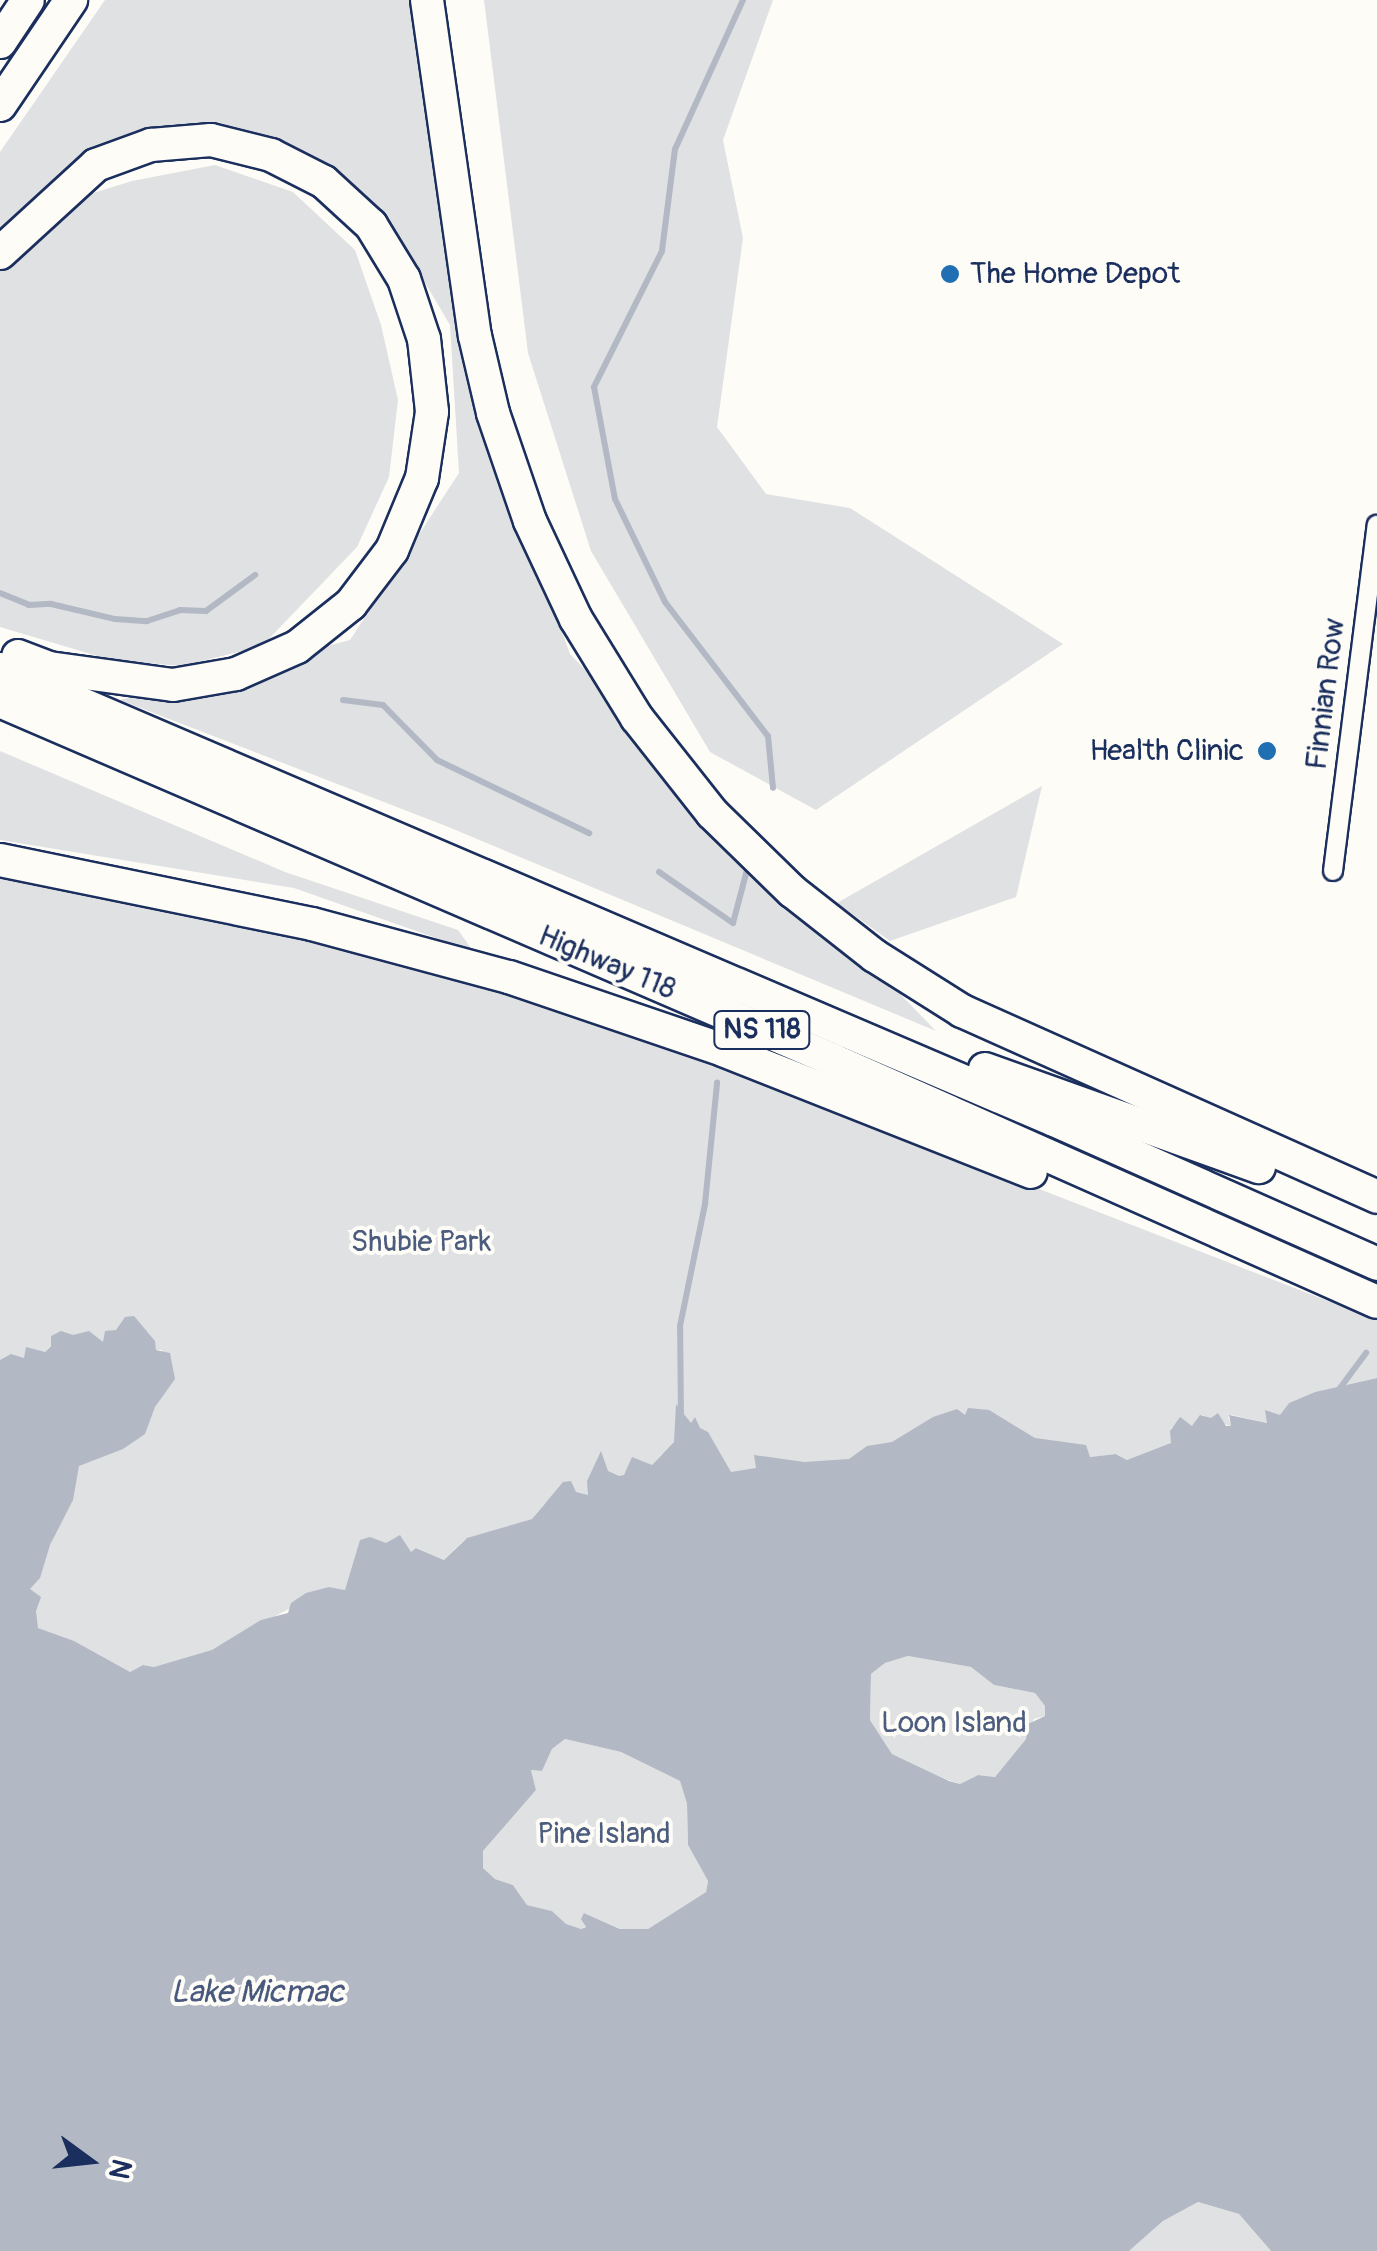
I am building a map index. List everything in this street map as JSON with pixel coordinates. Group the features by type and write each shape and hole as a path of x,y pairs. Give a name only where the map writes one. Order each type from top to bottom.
{"highway":[{"path":"0,42 28,0"},
{"path":"0,105 72,0"},
{"path":"427,0 475,336 493,413 530,522 576,619 638,718 712,813 792,891 833,924 874,956 962,1011 1377,1196"},
{"path":"0,253 96,164 151,145 211,140 271,154 324,182 371,225 404,279 424,339 432,412 422,478 392,550 351,604 297,647 236,674 173,685 48,668 0,649"},
{"name":"Highway 118","path":"0,669 1054,1120 1377,1264"},
{"name":"Highway 118","path":"0,701 833,1060 1377,1304"},
{"path":"0,725 145,764"},
{"path":"284,791 418,832 538,887 961,1060 1377,1205"},
{"path":"0,860 312,924 509,977 723,1050 1271,1270 1377,1304"}],"street":[{"name":"Finnian Row","path":"1333,871 1377,524"}],"green space":[{"path":"105,0 414,0 473,390 570,654 936,1031 446,826 120,700 350,640 459,473 450,325 417,269 331,181 160,139 0,240 0,152"},
{"path":"484,0 773,0 723,140 743,238 717,427 766,494 850,508 1063,644 816,810 710,752 591,551 528,353"},
{"path":"215,165 293,192 355,250 381,325 398,400 389,477 357,547 262,646 182,666 111,660 0,627 0,256 58,204 132,181"},
{"path":"0,751 285,872 458,930 473,951 294,888 0,840"},
{"path":"1042,786 1016,897 890,941 837,903"},
{"name":"Shubie Park","path":"0,858 402,942 1377,1320 1377,1378 1315,1392 1289,1403 1281,1415 1268,1417 1267,1423 1232,1415 1228,1417 1232,1427 1202,1415 1193,1427 1177,1424 1171,1428 1171,1443 1160,1451 1127,1460 1117,1454 1090,1457 792,1512 662,1454 652,1465 588,1495 545,1503 532,1519 464,1540 444,1560 417,1548 412,1552 383,1543 345,1590 329,1587 204,1655 154,1667 143,1665 130,1672 108,1670 81,1645 38,1628 29,1590 30,1560 51,1544 75,1469 86,1460 106,1455 153,1413 162,1350 156,1350 149,1333 105,1333 104,1342 51,1345 45,1352 0,1372"},
{"name":"Loon Island","path":"908,1656 971,1667 994,1685 1035,1693 1045,1706 1045,1716 1034,1719 1026,1739 995,1777 978,1775 960,1784 945,1779 892,1754 870,1720 871,1674 885,1663"},
{"name":"Pine Island","path":"565,1739 621,1752 680,1781 687,1804 688,1845 708,1881 706,1892 648,1929 621,1929 584,1913 586,1926 581,1929 566,1925 552,1911 527,1905 513,1885 495,1879 483,1868 483,1851 536,1790 531,1770 542,1771 552,1749"},
{"path":"1198,2202 1239,2214 1271,2251 1129,2251 1163,2221"}],"water":[{"name":"Lake Micmac","path":"134,1316 155,1341 156,1350 170,1353 175,1379 155,1407 145,1434 123,1449 79,1466 73,1500 50,1545 40,1578 30,1589 41,1597 36,1611 38,1628 74,1641 130,1672 143,1665 154,1667 212,1650 261,1620 288,1613 291,1603 306,1593 329,1587 345,1590 360,1540 370,1537 386,1543 400,1535 411,1552 416,1548 444,1560 467,1538 532,1519 563,1482 571,1481 576,1492 588,1495 587,1481 601,1451 608,1471 619,1476 624,1475 632,1457 652,1465 674,1442 676,1404 691,1423 695,1417 700,1428 708,1432 731,1472 756,1468 754,1455 804,1462 849,1459 867,1446 892,1442 933,1417 957,1409 965,1415 968,1408 989,1410 1035,1438 1086,1445 1090,1457 1116,1454 1127,1460 1171,1443 1170,1431 1180,1417 1192,1426 1200,1415 1211,1418 1218,1413 1226,1426 1231,1426 1229,1415 1267,1423 1265,1410 1280,1415 1289,1403 1315,1392 1377,1378 1377,2251 1271,2251 1239,2214 1198,2202 1163,2221 1129,2251 0,2251 0,1360 11,1354 24,1358 26,1347 45,1352 51,1346 51,1336 61,1331 73,1335 89,1331 103,1342 105,1331 116,1330 125,1317","holes":["908,1656 971,1667 994,1685 1035,1693 1045,1706 1045,1716 1028,1724 1026,1739 995,1777 978,1775 960,1784 949,1781 892,1754 870,1720 871,1674 885,1663","565,1739 621,1752 680,1781 687,1804 688,1845 708,1881 706,1892 648,1929 620,1929 584,1913 581,1919 586,1927 581,1929 566,1924 552,1911 527,1905 513,1885 495,1879 483,1868 483,1851 536,1790 531,1770 542,1771 552,1749"]}],"waterway":[{"path":"743,0 675,149 662,251 594,387 615,499 665,602 768,736 773,788"},
{"path":"0,593 29,605 51,604 115,619 147,621 180,610 206,611 255,575"},
{"path":"343,700 383,705 437,760 589,833"},
{"path":"659,872 733,923 747,870"},
{"path":"681,1415 680,1326 705,1204 717,1083"},
{"path":"1340,1388 1366,1353"}],"place":[{"name":"The Home Depot","path":"950,274"},
{"name":"Health Clinic","path":"1267,751"}]}
